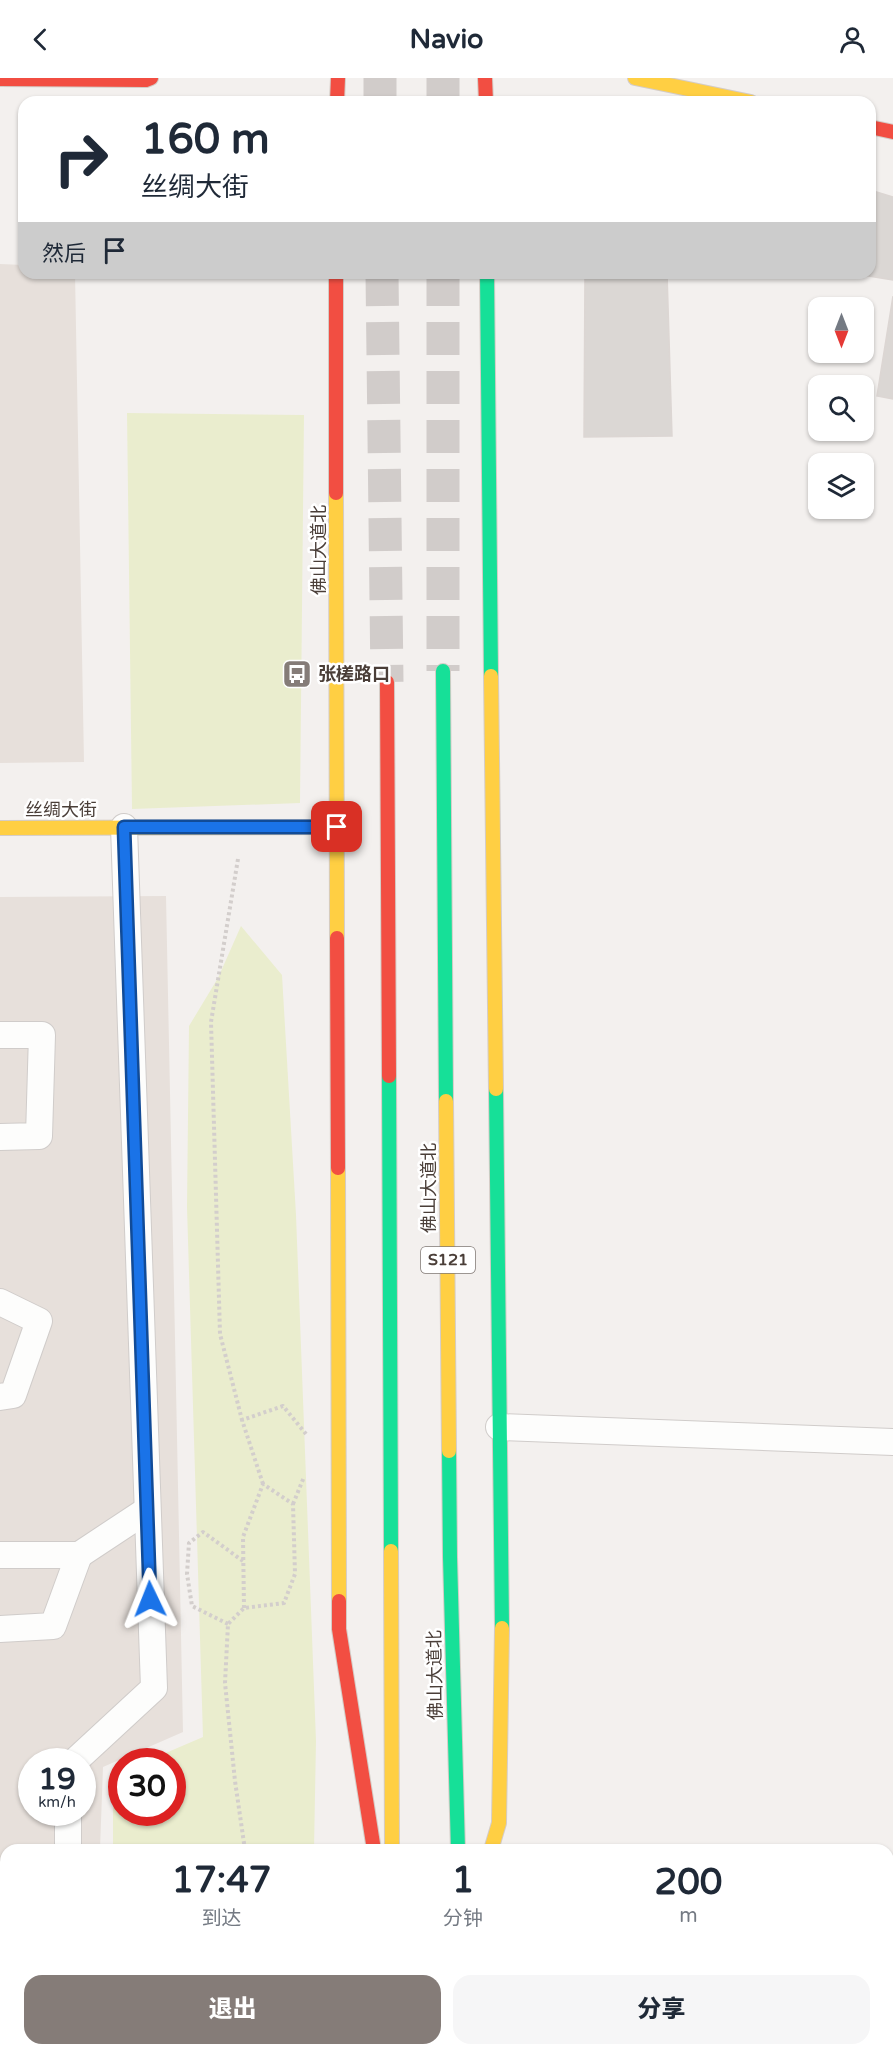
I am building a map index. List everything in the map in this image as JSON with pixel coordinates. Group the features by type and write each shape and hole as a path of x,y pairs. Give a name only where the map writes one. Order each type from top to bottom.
{"main road":[{"path":"0,79 146,80 151,78"},
{"path":"337,96 338,78"},
{"path":"485,78 486,96"},
{"path":"635,78 722,96"},
{"path":"876,128 893,132"},
{"name":"佛山大道北","path":"336,279 339,1629 373,1844"},
{"path":"487,279 502,1633 499,1823 494,1844"},
{"name":"佛山大道北","path":"443,671 450,1557 458,1844"},
{"path":"387,682 392,1844"},
{"name":"丝绸大街","path":"0,828 337,827"}],"street":[{"path":"89,1748 154,1688 124,827"},
{"path":"0,1035 42,1035 39,1136 0,1137"},
{"path":"0,1302 39,1321 13,1395 0,1396"},
{"path":"499,1427 893,1442"},
{"path":"0,1555 80,1555 147,1510"},
{"path":"0,1629 52,1626 80,1555"},
{"path":"68,1826 68,1844"}],"path":[{"path":"243,827 211,1022 220,1334 242,1420 263,1484 292,1504"},
{"path":"242,1420 283,1406 310,1439"},
{"path":"244,1844 225,1683 228,1624 244,1608 284,1603 295,1574 292,1504 304,1475"},
{"path":"244,1608 243,1537 263,1484"},
{"path":"228,1624 192,1606 188,1574 189,1543 203,1532 243,1561"}],"shaded area":[{"path":"0,264 18,265 18,279 75,279 84,762 0,763"},
{"path":"166,896 183,1732 146,1748 108,1748 108,1765 103,1767 100,1844 0,1844 0,897"}],"green space":[{"path":"127,413 304,415 300,803 132,809"},
{"path":"241,926 282,975 296,1215 316,1741 314,1844 113,1844 113,1826 186,1826 186,1748 177,1748 203,1737 187,1207 189,1026 218,978"}],"building":[{"path":"876,192 893,197 893,280 876,277"},
{"path":"585,279 667,279 672,436 584,437"},
{"path":"893,296 893,399 877,396"}],"tunnel":[{"path":"380,78 380,96"},
{"path":"443,78 443,96"},
{"path":"382,279 387,682"},
{"path":"443,279 443,671"}],"traffic: fast":[{"path":"487,279 491,676"},
{"path":"443,671 446,1101"},
{"path":"389,1076 391,1551"},
{"path":"496,1089 502,1628"},
{"path":"449,1451 458,1844"}],"traffic: slow":[{"path":"635,78 722,96"},
{"path":"336,493 337,938"},
{"path":"491,676 496,1089"},
{"path":"0,828 337,827"},
{"path":"446,1101 449,1451"},
{"path":"338,1168 339,1601"},
{"path":"391,1551 392,1844"},
{"path":"493,1844 499,1823 502,1628"}],"traffic: jam":[{"path":"0,79 146,80 151,78"},
{"path":"337,96 338,78"},
{"path":"485,78 486,96"},
{"path":"876,128 893,132"},
{"path":"336,279 336,493"},
{"path":"387,682 389,1076"},
{"path":"337,938 338,1168"},
{"path":"339,1601 339,1629 373,1844"}],"place":[{"name":"张槎路口","path":"297,674"}],"route":[{"path":"150,1599 124,827 337,827"}]}
